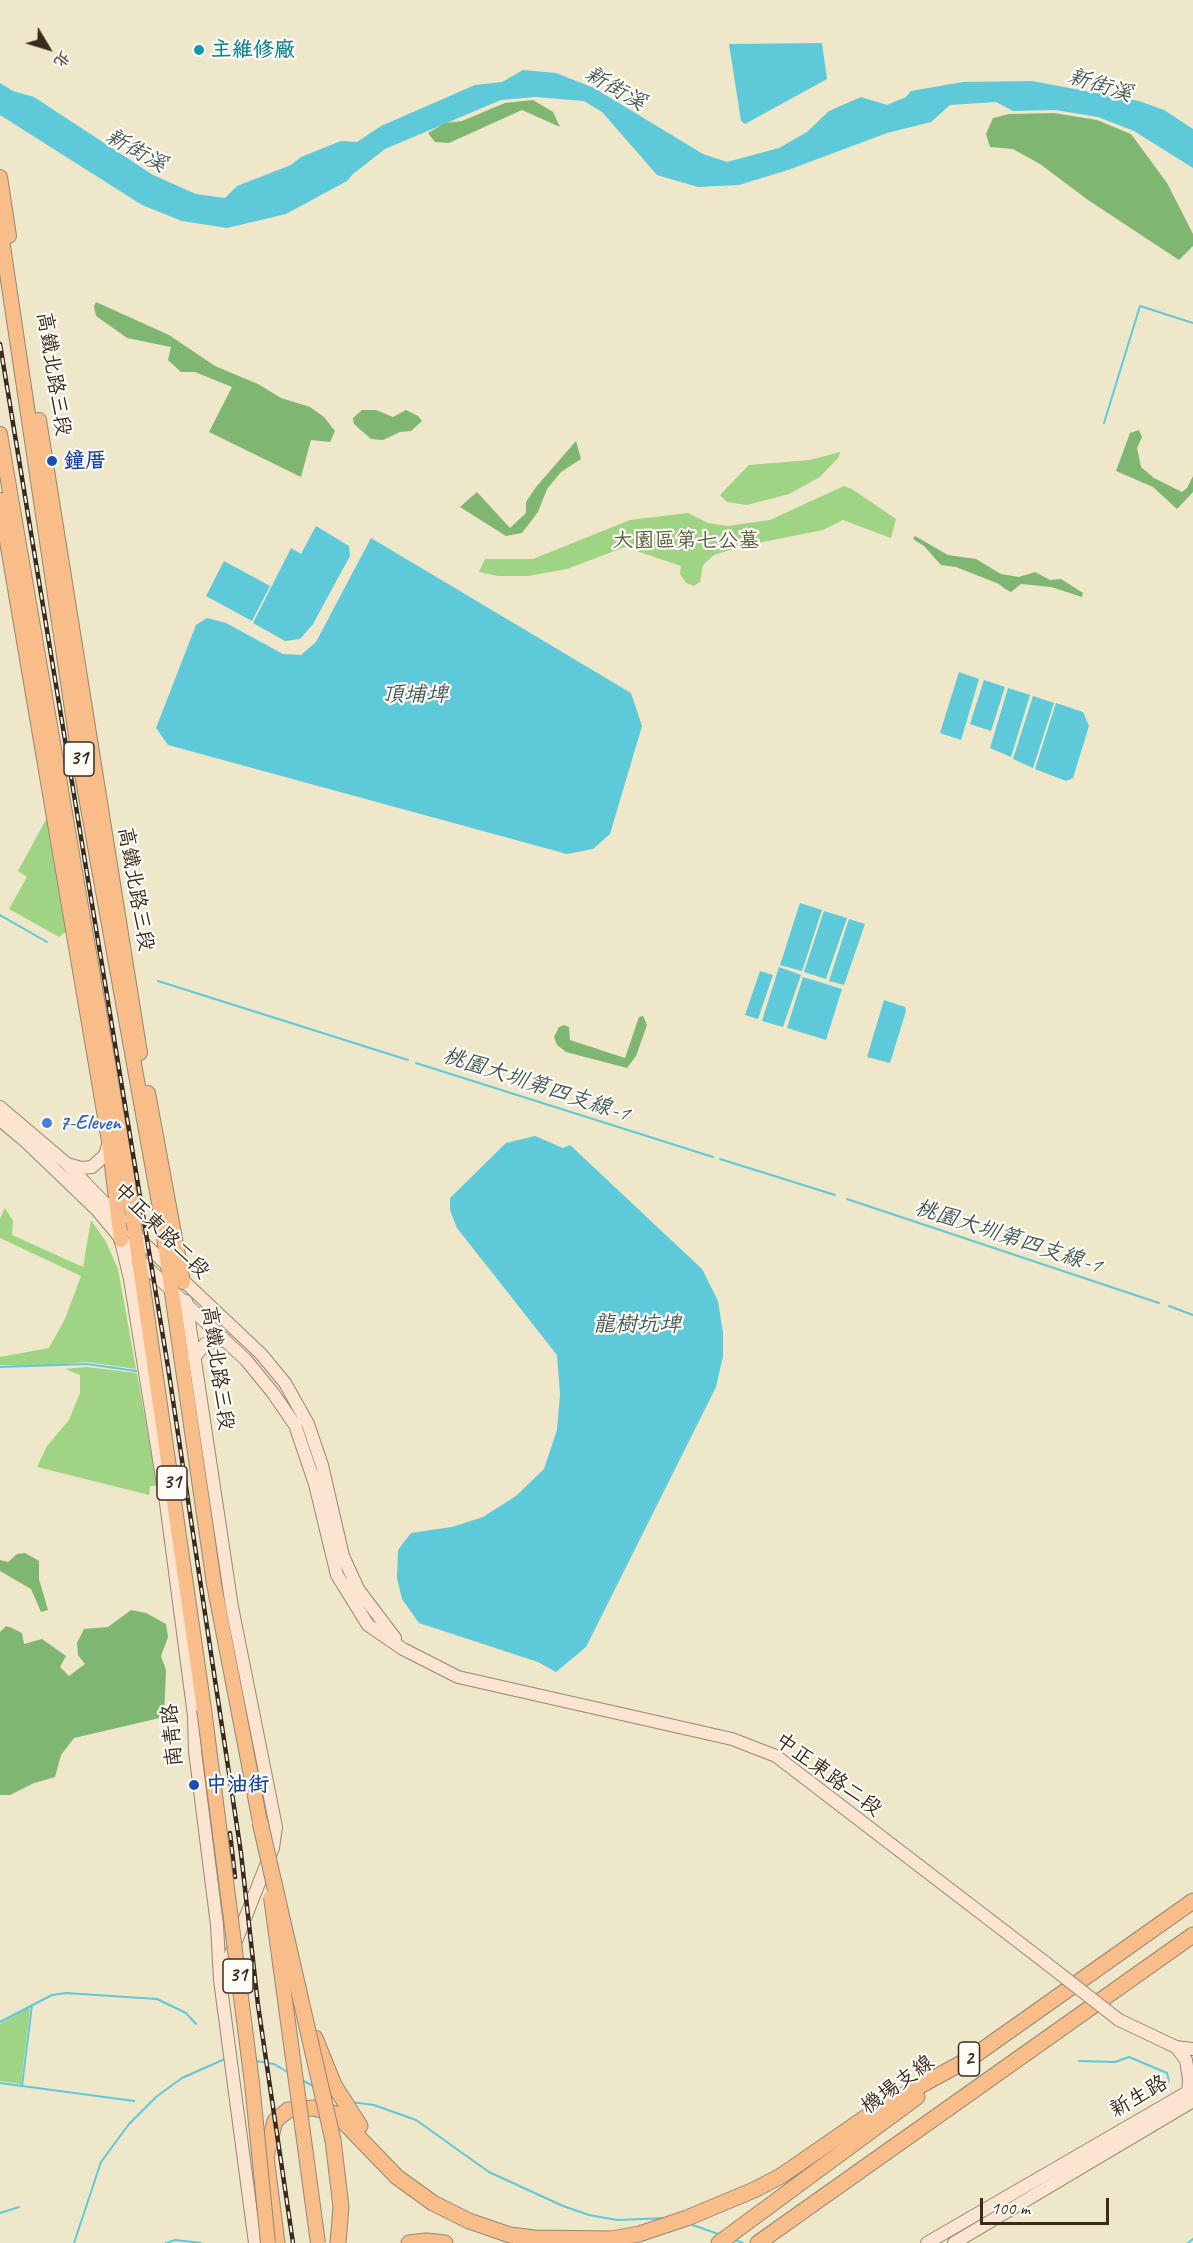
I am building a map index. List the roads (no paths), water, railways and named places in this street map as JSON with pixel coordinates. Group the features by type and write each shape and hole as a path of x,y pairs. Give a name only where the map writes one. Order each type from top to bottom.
{"highway":[{"path":"260,1822 333,2140 341,2206 338,2243"},
{"name":"機場支線","path":"719,2243 967,2060 1193,1901"},
{"name":"2","path":"771,2237 843,2183 1193,1935"},
{"path":"303,2007 334,2085 348,2110 381,2150 398,2166 440,2197 460,2208 534,2238"},
{"path":"277,2243 266,2157 275,2121 286,2111 314,2108 341,2117 383,2166 433,2203 490,2229 534,2238 611,2239 639,2234 717,2207 781,2175 878,2109 967,2060"},
{"path":"758,2243 771,2237"},
{"path":"409,2243 426,2241 445,2243"}],"main road":[{"name":"高鐵北路三段","path":"0,177 177,1286 214,1584 260,1822"},
{"name":"高鐵北路三段","path":"0,226 74,722 168,1267 186,1303 232,1607"},
{"name":"31","path":"0,434 136,1236 137,1258"},
{"path":"0,500 109,1141 121,1240"},
{"path":"74,722 96,782"},
{"path":"41,743 62,797"},
{"path":"139,1095 141,1062"},
{"name":"中正東路二段","path":"0,1107 66,1163 168,1267"},
{"name":"中正東路二段","path":"0,1120 26,1141 98,1210 137,1258 177,1286 261,1354 285,1383 308,1424 333,1504 343,1556 358,1589 403,1649"},
{"path":"66,1163 82,1168 92,1167 105,1155 109,1141"},
{"name":"南青路","path":"121,1240 130,1279 166,1503 224,1954"},
{"name":"南青路","path":"137,1258 144,1285 204,1709 252,2083 268,2243"},
{"name":"中正東路二段","path":"186,1303 225,1340 273,1393 295,1425 315,1484 337,1575 368,1625 403,1649 458,1677 732,1739 776,1756 1119,2020 1176,2047 1193,2049"},
{"path":"194,1358 205,1344 225,1340"},
{"name":"南青路","path":"232,1607 276,1827 273,1848 224,1954 220,1980 255,2243"},
{"path":"195,1731 211,1744"},
{"name":"31","path":"260,1822 318,2243"},
{"path":"1176,2047 1186,2060 1190,2096"},
{"name":"新生路","path":"927,2243 1190,2096"},
{"name":"新生路","path":"954,2243 1190,2096"}],"water":[{"path":"822,43 827,79 745,124 741,121 729,44"},
{"name":"新街溪","path":"523,70 556,73 594,88 703,154 727,162 779,148 807,132 829,111 861,97 887,105 906,97 911,91 963,82 1032,81 1139,101 1164,110 1193,129 1193,168 1134,131 1098,117 1055,110 1013,111 996,102 950,105 931,122 887,133 788,170 739,185 698,187 657,175 602,112 584,101 535,97 501,100 385,149 347,181 286,214 227,228 182,221 142,205 0,115 0,83 13,91 34,97 153,175 196,194 225,198 237,186 291,165 301,157 341,141 357,142 381,126 475,85 502,82"},
{"path":"316,526 349,546 350,556 313,624 300,639 285,641 253,623 291,548 301,554"},
{"name":"頂埔埤","path":"371,538 631,693 642,726 610,834 593,849 567,854 168,745 156,728 196,625 207,618 226,623 283,654 301,655 316,642"},
{"path":"224,561 270,586 252,621 206,596"},
{"path":"959,672 979,679 961,740 940,733"},
{"path":"984,680 1005,687 991,731 970,724"},
{"path":"1008,688 1030,695 1011,757 990,748"},
{"path":"1033,696 1054,703 1033,768 1013,759"},
{"path":"1056,703 1083,712 1089,726 1073,778 1066,781 1035,769"},
{"path":"800,903 822,910 802,971 780,965"},
{"path":"824,911 847,918 826,979 804,972"},
{"path":"849,919 865,924 844,985 829,981"},
{"path":"779,967 801,975 783,1027 762,1021"},
{"path":"760,971 773,975 758,1019 745,1015"},
{"path":"803,977 842,989 826,1040 787,1028"},
{"path":"884,1000 905,1007 906,1011 890,1063 867,1057"},
{"name":"龍樹坑埤","path":"535,1136 563,1148 570,1145 702,1269 718,1301 723,1333 723,1356 716,1387 586,1647 556,1672 538,1662 419,1623 402,1599 397,1578 398,1550 411,1533 452,1527 483,1517 516,1496 544,1469 557,1430 560,1394 557,1355 457,1228 450,1210 450,1198 506,1143"}],"waterway":[{"path":"1104,423 1140,306 1193,323"},
{"name":"桃園大圳第四支線-1","path":"0,915 47,942"},
{"name":"桃園大圳第四支線-1","path":"158,981 408,1060"},
{"name":"桃園大圳第四支線-1","path":"416,1063 713,1157"},
{"name":"桃園大圳第四支線-1","path":"720,1159 835,1195"},
{"name":"桃園大圳第四支線-1","path":"847,1199 1159,1303"},
{"name":"桃園大圳第四支線-1","path":"1169,1306 1193,1315"},
{"path":"0,1367 87,1364 136,1371"},
{"path":"0,2022 52,1995 66,1993 157,1999 186,2013 196,2024"},
{"path":"22,2086 32,2005"},
{"path":"1079,2061 1115,2062 1129,2057 1167,2073 1169,2081 1160,2091"},
{"path":"74,2243 101,2162 129,2124 156,2097 182,2078 227,2058"},
{"path":"256,2061 274,2064 289,2073"},
{"path":"302,2080 313,2086"},
{"path":"0,2083 134,2101"},
{"path":"351,2102 374,2105 416,2120 489,2172 563,2206 589,2215 617,2220 667,2218"},
{"path":"0,2213 19,2207"},
{"path":"690,2224 721,2235"},
{"path":"1188,2243 1193,2239"},
{"path":"166,2243 175,2240 201,2243"},
{"path":"735,2240 743,2243"}],"railway":[{"path":"0,344 168,1367 241,1853 258,2005 293,2243"},
{"path":"230,1833 235,1877"}],"place":[{"name":"主維修廠","path":"199,50"},
{"name":"鐘厝","path":"52,461"},
{"name":"7-Eleven","path":"47,1123"},
{"name":"中油街","path":"194,1785"}],"park label":[{"name":"大園區第七公墓","path":"686,541"}]}
